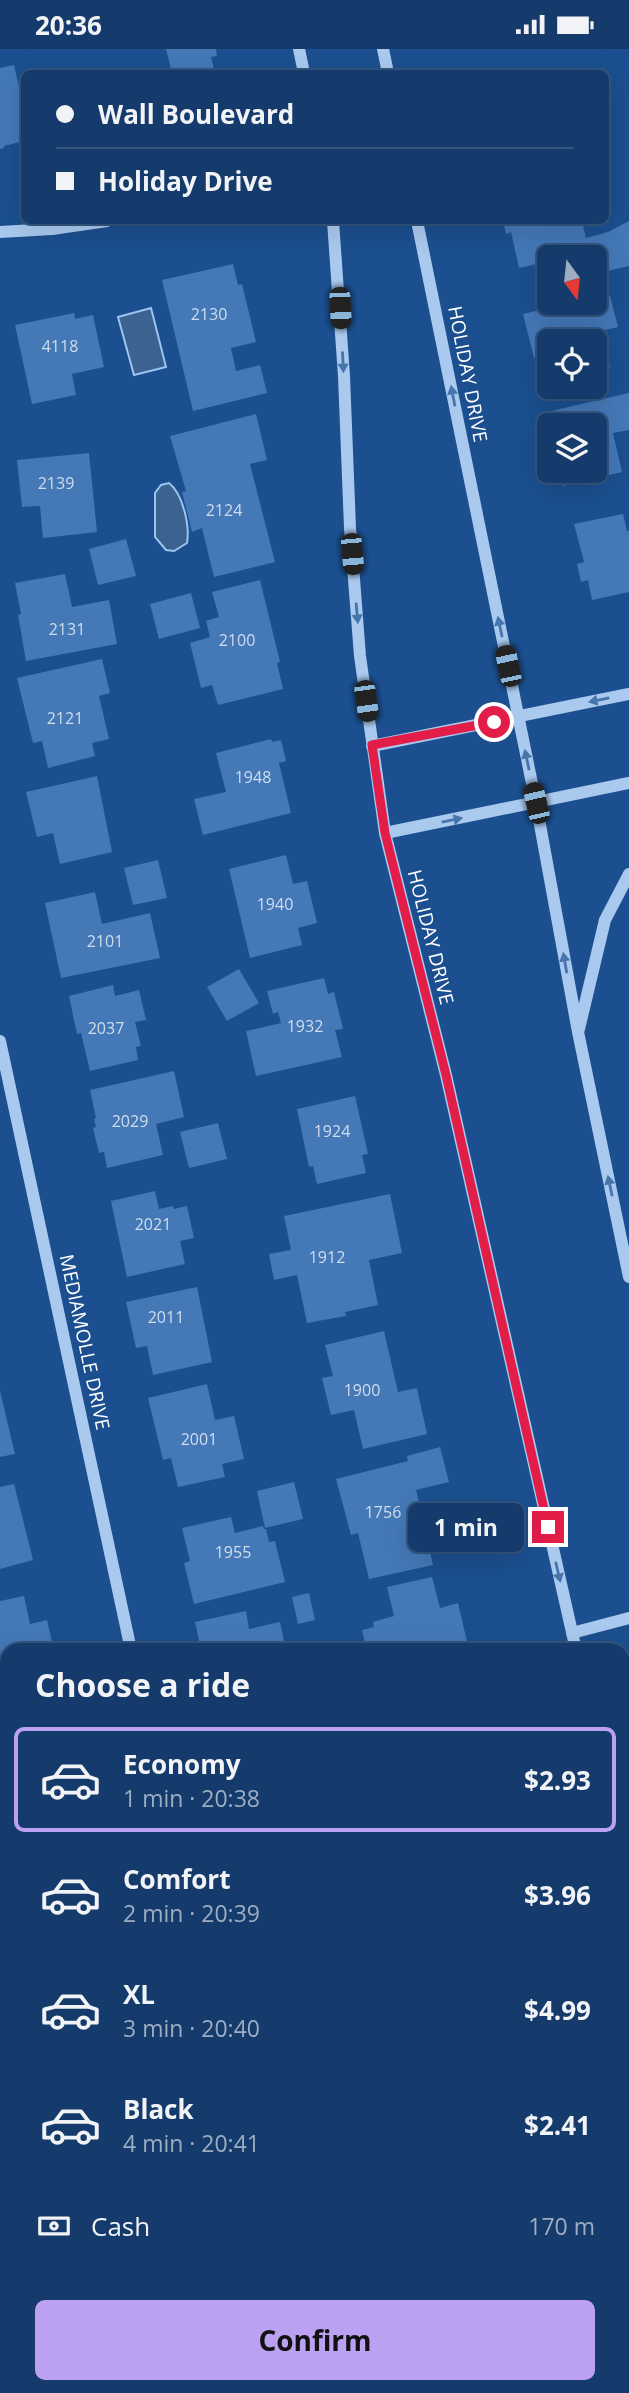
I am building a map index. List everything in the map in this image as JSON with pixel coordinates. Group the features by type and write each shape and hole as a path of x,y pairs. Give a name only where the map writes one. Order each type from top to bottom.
{"street":[{"path":"299,49 303,70"},
{"path":"383,49 387,70"},
{"path":"0,232 86,224"},
{"name":"HOLIDAY DRIVE","path":"333,224 360,656 385,833 446,1075 574,1643"},
{"name":"HOLIDAY DRIVE","path":"419,224 629,1277"},
{"path":"372,745 629,694"},
{"path":"385,833 629,783"},
{"path":"578,1032 605,920 629,874"},
{"name":"MEDIAMOLLE DRIVE","path":"0,1041 129,1643"},
{"path":"572,1633 629,1618"}],"water":[{"path":"151,308 166,367 134,375 118,317"},
{"path":"169,483 182,502 187,528 187,543 174,551 166,550 155,537 155,493 161,485"}],"building":[{"path":"166,49 216,49 217,56 211,57 214,70 171,70"},
{"path":"14,65 21,86 21,142 0,149 0,68"},
{"path":"629,221 629,266 607,271 607,245 537,245 537,264 519,268 511,232 506,234 504,224 583,224 586,238 608,232"},
{"path":"233,264 238,285 242,284 256,342 231,348 236,371 260,365 267,393 193,411 162,280"},
{"path":"610,296 618,327 607,330 537,329 537,357 534,358 523,314 537,311 537,315 607,315 607,297"},
{"path":"74,313 75,319 93,315 104,367 72,374 76,395 32,404 15,325"},
{"path":"629,393 629,430 613,433 622,472 607,476 607,413 551,411"},
{"path":"256,414 267,460 250,464 275,562 214,577 202,528 192,532 182,492 186,491 170,436"},
{"path":"89,453 97,532 43,538 40,506 22,507 17,460"},
{"path":"623,514 629,531 629,592 592,600 588,580 581,582 577,564 584,562 574,524"},
{"path":"126,539 136,576 98,585 89,549"},
{"path":"65,574 72,607 109,600 117,644 26,661 15,583"},
{"path":"260,580 280,662 277,663 283,689 218,705 212,685 201,688 190,643 210,637 206,621 219,617 212,592"},
{"path":"191,593 200,628 159,639 150,604"},
{"path":"102,659 110,693 99,696 109,739 92,743 95,756 48,768 42,741 33,743 17,678"},
{"path":"271,739 272,742 281,740 286,761 279,763 291,813 203,835 194,799 226,792 216,753"},
{"path":"97,776 112,852 60,864 53,833 37,837 26,792"},
{"path":"286,855 293,884 307,881 317,923 298,928 302,945 250,958 229,869"},
{"path":"158,860 167,898 133,905 124,868"},
{"path":"95,892 102,924 150,913 160,958 61,978 45,903"},
{"path":"239,969 259,1003 227,1021 207,987"},
{"path":"324,978 328,994 334,992 343,1029 335,1030 342,1057 256,1076 246,1031 281,1023 278,1012 273,1014 267,991"},
{"path":"113,985 115,996 139,990 146,1020 135,1022 141,1046 136,1047 138,1060 90,1071 81,1033 77,1034 69,996"},
{"path":"174,1071 184,1117 156,1124 163,1155 107,1168 104,1152 99,1153 93,1128 96,1127 96,1118 90,1090"},
{"path":"355,1096 368,1154 362,1155 366,1173 317,1184 313,1166 309,1167 297,1109"},
{"path":"218,1123 227,1159 189,1168 180,1132"},
{"path":"155,1191 159,1209 187,1206 194,1238 180,1241 185,1264 127,1277 111,1201"},
{"path":"390,1194 402,1253 369,1260 378,1305 345,1312 346,1316 307,1323 297,1275 274,1280 269,1254 291,1250 284,1216"},
{"path":"197,1287 212,1362 153,1375 147,1346 136,1348 126,1302"},
{"path":"384,1331 398,1392 417,1388 427,1434 363,1449 354,1410 331,1415 322,1378 333,1376 325,1345"},
{"path":"207,1384 215,1420 234,1416 244,1459 222,1464 225,1477 178,1487 171,1458 163,1460 148,1398"},
{"path":"0,1391 15,1454 0,1457"},
{"path":"440,1447 449,1482 416,1490 433,1565 369,1579 358,1533 351,1535 336,1479 408,1461 407,1456"},
{"path":"294,1482 303,1519 265,1528 257,1491"},
{"path":"14,1484 33,1560 0,1569 0,1487"},
{"path":"231,1517 235,1533 263,1526 266,1529 269,1542 275,1541 285,1582 194,1604 184,1563 190,1561 182,1528"},
{"path":"432,1577 440,1608 458,1603 467,1643 365,1643 362,1630 374,1627 373,1622 394,1616 387,1587"},
{"path":"309,1593 315,1620 298,1624 292,1597"},
{"path":"24,1596 30,1624 47,1620 52,1643 0,1643 0,1601"},
{"path":"246,1611 249,1629 280,1622 284,1643 200,1643 195,1622"}],"route":[{"path":"494,722 372,745 385,833 446,1075 548,1527"}]}
